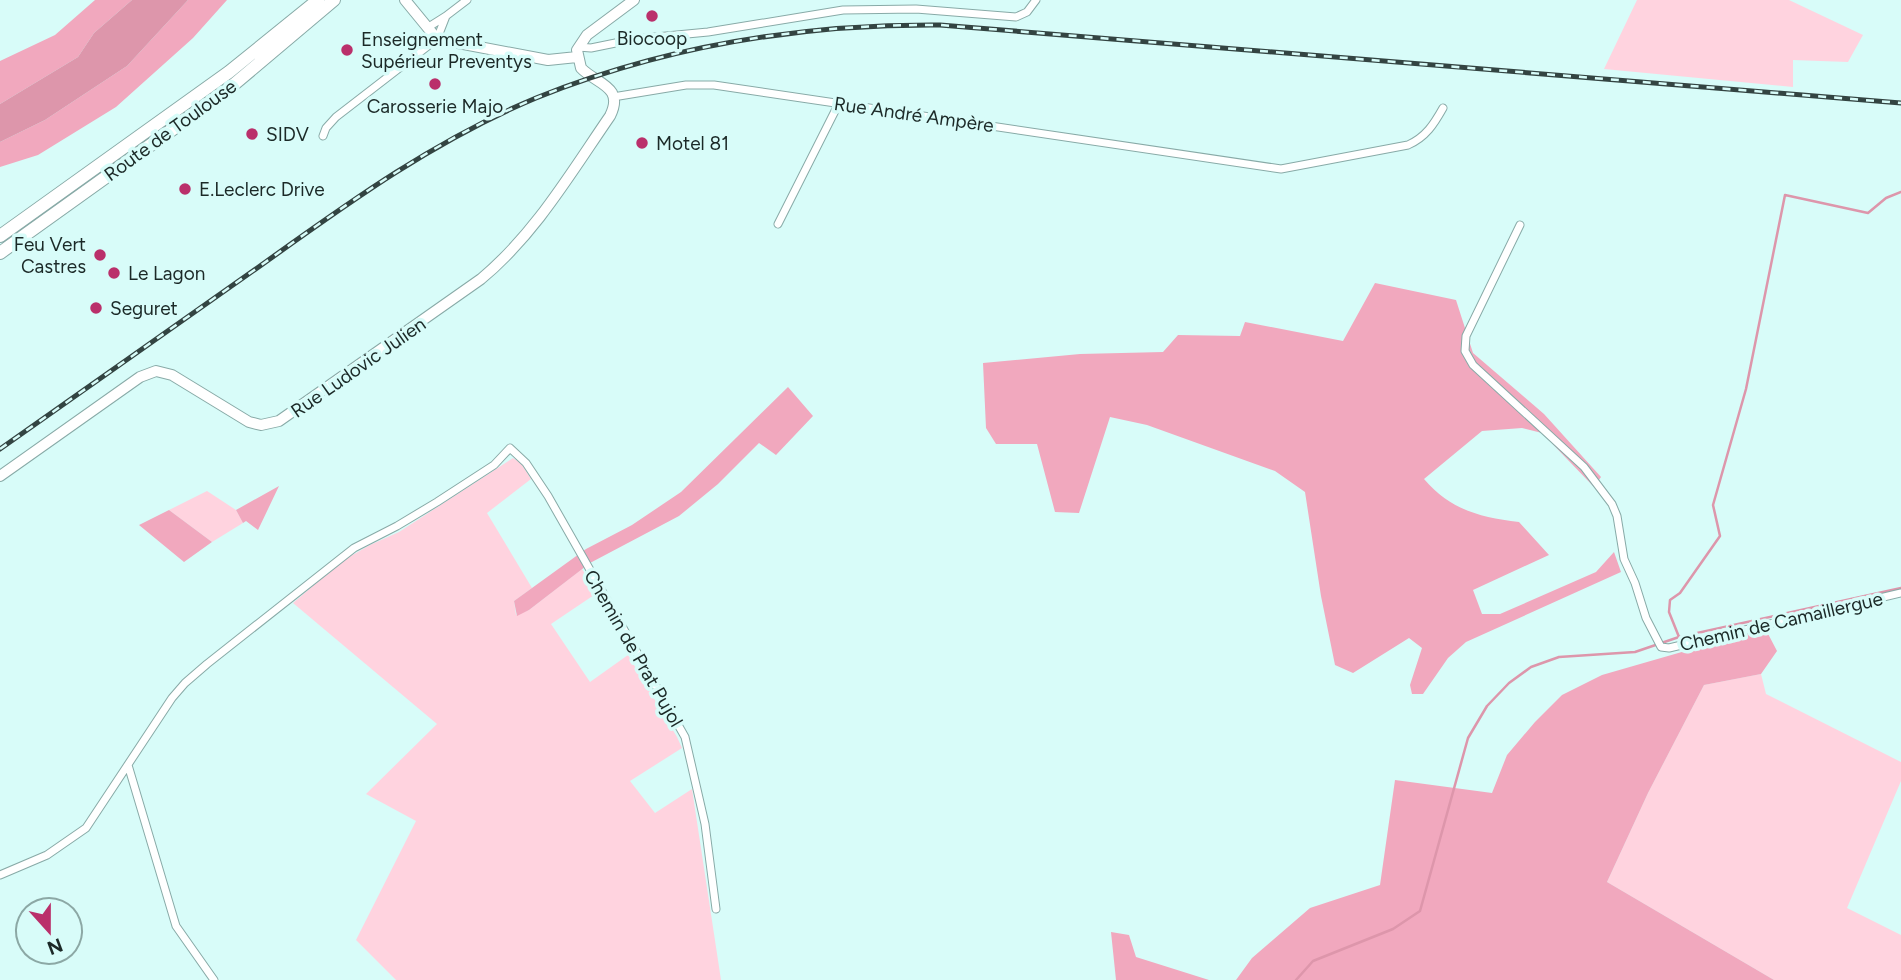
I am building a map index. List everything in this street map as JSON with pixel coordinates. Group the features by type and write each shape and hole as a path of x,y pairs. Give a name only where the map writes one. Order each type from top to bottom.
{"main road":[{"name":"Route de Toulouse","path":"0,236 229,72 318,0"},
{"name":"Route de Toulouse","path":"0,253 226,91 334,0"},
{"path":"405,0 437,40 548,60 578,52"},
{"path":"613,97 606,85 584,71 578,52 587,35 634,0"},
{"name":"Rue Ludovic Julien","path":"0,476 140,377 156,371 173,375 249,422 267,424 285,418 481,279 506,257 535,225 610,116 614,108 613,97"}],"street":[{"path":"427,28 467,0"},
{"path":"578,52 635,39 708,32 843,10 916,9 1013,18 1027,12 1035,0"},
{"path":"323,136 335,117 437,40 446,16"},
{"name":"Rue André Ampère","path":"613,97 686,85 714,85 1281,169 1408,145 1426,134 1443,108"},
{"path":"778,224 839,103"},
{"name":"Chemin de Camaillergue","path":"1520,225 1466,336 1465,351 1473,365 1584,467 1612,504 1624,558 1646,618 1660,643 1669,648 1901,593"},
{"name":"Chemin de Prat Pujol","path":"128,765 172,698 207,664 354,548 438,502 494,465 510,448 526,463 548,496 685,737 705,824 716,909"},
{"path":"0,875 57,850 86,828 128,765"},
{"path":"128,765 176,926 214,980"}],"shaded area":[{"path":"95,0 132,0 94,33 78,57 0,104 0,61 55,35"},
{"path":"132,0 188,0 127,66 45,120 0,142 0,104 78,57 94,33"},
{"path":"188,0 227,0 193,38 116,107 38,155 0,167 0,142 45,120 127,66"},
{"path":"1637,0 1789,0 1863,35 1848,62 1793,60 1793,87 1604,69"},
{"path":"1375,283 1456,300 1473,353 1544,414 1601,477 1594,487 1542,433 1522,428 1482,431 1424,479 1455,505 1491,518 1519,522 1549,555 1473,590 1482,614 1500,614 1596,572 1614,552 1621,572 1466,642 1448,658 1423,694 1412,694 1410,685 1422,648 1409,638 1353,673 1335,665 1305,492 1275,471 1147,425 1110,417 1079,513 1055,512 1037,444 996,444 986,428 983,363 1080,354 1163,352 1178,335 1240,336 1245,322 1343,341"},
{"path":"788,387 813,416 776,455 759,443 718,484 679,516 590,563 529,610 517,616 514,601 586,549 632,525 681,492"},
{"path":"513,458 521,463 531,479 487,513 532,588 514,601 516,615 529,610 582,569 597,593 551,624 590,682 628,655 677,737 682,748 630,781 655,813 692,789 721,980 396,980 356,940 416,821 366,794 437,724 293,603 342,561 399,532"},
{"path":"279,486 258,530 246,521 243,523 236,510"},
{"path":"207,491 236,510 243,523 212,542 169,510"},
{"path":"169,510 212,542 184,562 139,525"},
{"path":"1765,628 1777,651 1761,674 1704,685 1648,793 1607,882 1774,980 1236,980 1252,958 1310,908 1380,885 1395,780 1492,793 1507,755 1562,695 1602,675"},
{"path":"1761,674 1766,694 1901,762 1901,781 1847,908 1901,935 1901,980 1774,980 1607,882 1648,793 1704,685"},
{"path":"1111,932 1129,935 1136,957 1209,980 1116,980"}],"waterway":[{"path":"1679,637 1669,612 1670,600 1680,593 1720,536 1713,505 1746,389 1785,195 1868,213 1886,198 1901,192"},
{"path":"1296,980 1313,961 1393,929 1420,911 1468,738 1487,706 1509,683 1531,667 1559,657 1635,652 1679,637 1901,588"}],"railway":[{"path":"0,449 359,196 463,133 536,98 585,80 684,52 734,42 836,29 940,25 1901,103"}],"place":[{"name":"Biocoop","path":"652,16"},
{"name":"Enseignement Supérieur Preventys","path":"347,50"},
{"name":"Carosserie Majo","path":"435,84"},
{"name":"SIDV","path":"252,134"},
{"name":"Motel 81","path":"642,143"},
{"name":"E.Leclerc Drive","path":"185,189"},
{"name":"Feu Vert Castres","path":"100,255"},
{"name":"Le Lagon","path":"114,273"},
{"name":"Seguret","path":"96,308"}]}
